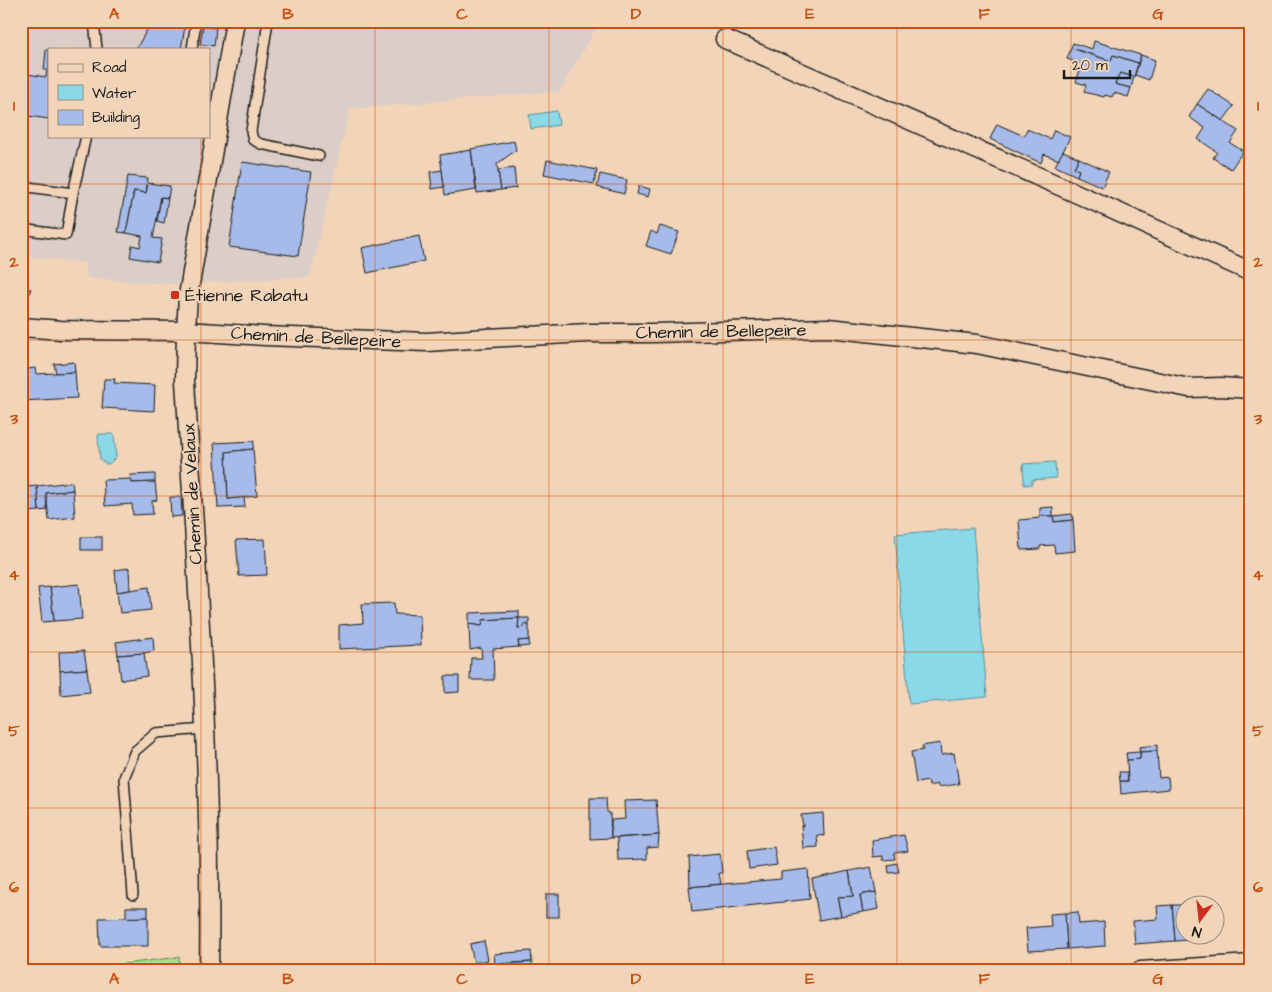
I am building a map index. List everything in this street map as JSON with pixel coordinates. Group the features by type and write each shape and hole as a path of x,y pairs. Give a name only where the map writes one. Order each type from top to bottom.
{"street":[{"name":"Chemin de Velaux","path":"209,971 210,906 205,729 185,381 186,331 188,296 235,21"},
{"path":"725,39 1251,272"},
{"name":"Chemin de Bellepeire","path":"21,327 61,330 186,331 427,342 589,333 828,328 977,344 1189,388 1221,387 1251,389"},
{"path":"1221,387 1251,378"},
{"path":"1140,971 1227,968 1251,964"}],"lane":[{"path":"94,21 97,48"},
{"path":"192,48 196,21"},
{"path":"268,21 251,131 253,140 261,144 319,156"},
{"path":"21,229 66,235 86,138"},
{"path":"21,186 73,193"},
{"path":"133,895 124,778 135,751 156,733 205,729"}],"shaded area":[{"path":"21,21 600,21 560,91 350,109 310,277 169,284 87,278 85,263 21,256"}],"green space":[{"path":"179,957 180,971 70,971"}],"water":[{"path":"557,111 559,125 531,129 529,115"},
{"path":"99,434 114,435 116,457 109,464 100,459"},
{"path":"1055,462 1056,478 1032,480 1032,484 1024,485 1023,464"},
{"path":"973,528 987,697 909,704 895,534"}],"building":[{"path":"149,21 186,21 181,48 137,48 148,28"},
{"path":"707,21 726,21 725,27 707,23"},
{"path":"203,26 216,28 214,46 200,44"},
{"path":"1094,41 1141,55 1138,63 1113,55 1111,61 1071,48 1073,43 1092,49"},
{"path":"1071,48 1111,61 1113,55 1138,63 1134,77 1120,73 1115,84 1131,88 1128,97 1114,93 1112,97 1105,95 1104,97 1084,92 1086,85 1076,82 1082,64 1067,59"},
{"path":"46,50 48,50 48,119 21,115 21,73 46,77 47,70 44,70"},
{"path":"1141,55 1155,60 1149,80 1135,75"},
{"path":"1120,73 1134,77 1131,88 1115,84"},
{"path":"1208,89 1234,106 1223,121 1197,104"},
{"path":"1197,104 1238,131 1230,143 1243,151 1231,169 1213,158 1217,152 1198,139 1205,128 1189,117"},
{"path":"997,124 1024,136 1027,129 1050,139 1054,130 1070,137 1059,160 1044,154 1041,163 990,139"},
{"path":"514,141 516,150 497,164 501,190 477,193 471,149"},
{"path":"471,150 476,190 445,195 440,155"},
{"path":"1063,151 1079,158 1074,168 1079,170 1077,176 1055,166"},
{"path":"1079,158 1109,172 1102,187 1077,176 1079,170 1074,168"},
{"path":"547,160 597,170 594,184 544,174"},
{"path":"242,162 311,172 298,256 229,247"},
{"path":"514,168 516,188 501,190 498,170"},
{"path":"442,170 444,187 432,189 430,172"},
{"path":"600,174 627,180 624,194 597,187"},
{"path":"128,176 148,178 146,193 134,191 126,233 118,232"},
{"path":"148,183 170,186 168,198 161,197 153,238 162,239 158,262 130,257 132,245 140,247 142,236 126,233 134,191 146,193"},
{"path":"639,186 650,189 648,197 637,194"},
{"path":"161,197 168,198 164,223 157,221"},
{"path":"660,226 679,232 671,254 646,246 651,231 657,234"},
{"path":"419,236 424,261 367,273 362,248"},
{"path":"21,288 31,289 27,298 27,304 21,304"},
{"path":"74,362 75,372 56,373 54,364"},
{"path":"35,368 36,374 75,372 77,398 21,401 21,370"},
{"path":"104,379 115,379 114,383 155,385 154,411 102,408"},
{"path":"254,441 253,449 226,452 228,499 244,497 245,507 218,508 214,443"},
{"path":"253,449 257,496 228,499 226,452"},
{"path":"155,474 155,482 132,483 130,475"},
{"path":"131,479 132,483 155,482 157,500 152,501 153,514 133,515 132,504 105,506 103,480"},
{"path":"72,482 73,490 46,493 47,510 39,511 37,486"},
{"path":"37,486 39,511 28,512 26,487"},
{"path":"73,490 75,517 49,520 46,493"},
{"path":"170,497 181,497 182,516 171,517"},
{"path":"1053,507 1053,516 1040,516 1040,508"},
{"path":"1072,514 1073,520 1054,522 1053,516"},
{"path":"1040,516 1053,516 1054,522 1073,520 1075,551 1055,553 1054,545 1040,546 1040,549 1021,550 1019,520 1040,518"},
{"path":"81,537 102,537 102,550 81,550"},
{"path":"265,539 267,575 239,576 236,540"},
{"path":"129,568 130,590 117,592 115,570"},
{"path":"79,584 82,619 54,621 50,587"},
{"path":"50,587 54,621 42,622 38,588"},
{"path":"149,587 151,610 120,613 117,592"},
{"path":"394,603 395,614 420,615 421,645 339,649 339,625 363,623 362,604"},
{"path":"519,611 519,618 483,620 482,626 469,624 469,613"},
{"path":"519,618 518,628 524,627 525,623 529,626 529,640 518,641 519,647 493,649 494,680 470,680 471,658 482,658 481,648 470,650 469,624 482,626 483,620"},
{"path":"519,618 529,618 529,626 525,623 524,627 518,628"},
{"path":"153,637 154,651 118,655 116,642"},
{"path":"529,640 529,646 519,647 518,641"},
{"path":"84,651 87,669 60,671 59,652"},
{"path":"144,653 147,676 121,680 118,655"},
{"path":"87,669 90,692 61,695 60,671"},
{"path":"445,676 459,676 459,692 445,693"},
{"path":"940,743 941,755 954,753 959,784 938,787 938,784 929,786 928,781 916,783 911,752 923,750 922,746"},
{"path":"1157,745 1157,751 1140,752 1139,747"},
{"path":"1157,751 1159,778 1168,777 1169,789 1121,794 1120,781 1128,781 1127,760 1140,759 1140,752"},
{"path":"1140,752 1140,759 1127,760 1126,753"},
{"path":"1119,772 1127,772 1128,781 1120,781"},
{"path":"590,798 606,798 607,812 610,813 611,838 590,839"},
{"path":"656,800 659,835 611,838 611,820 625,819 624,801"},
{"path":"823,813 824,836 817,835 818,847 803,848 801,815"},
{"path":"659,835 658,847 647,848 647,859 618,860 617,838"},
{"path":"904,835 908,851 894,853 895,859 883,860 883,856 873,857 872,840"},
{"path":"774,847 777,865 749,869 747,851"},
{"path":"720,854 722,873 719,873 721,884 690,887 689,857"},
{"path":"897,863 899,872 889,873 888,865"},
{"path":"871,867 876,892 860,895 863,912 841,916 837,897 853,896 849,871"},
{"path":"808,869 810,899 692,912 689,887 781,879 781,872"},
{"path":"849,871 853,896 837,897 841,916 819,920 812,879"},
{"path":"876,892 879,909 863,912 860,895"},
{"path":"546,894 559,894 559,917 546,917"},
{"path":"1172,905 1174,905 1174,929"},
{"path":"1172,905 1174,941 1135,944 1133,921 1158,919 1157,906"},
{"path":"126,907 148,907 148,917 126,918"},
{"path":"1078,912 1079,924 1104,922 1105,946 1067,949 1065,913"},
{"path":"1065,913 1067,949 1028,951 1026,928 1051,926 1050,914"},
{"path":"148,917 148,946 100,946 99,918"},
{"path":"484,941 488,960 474,963 470,944"},
{"path":"531,951 532,962 495,964 494,954"},
{"path":"532,962 533,971 490,971 490,965"}],"place":[{"name":"Étienne Rabatu","path":"175,295"}]}
